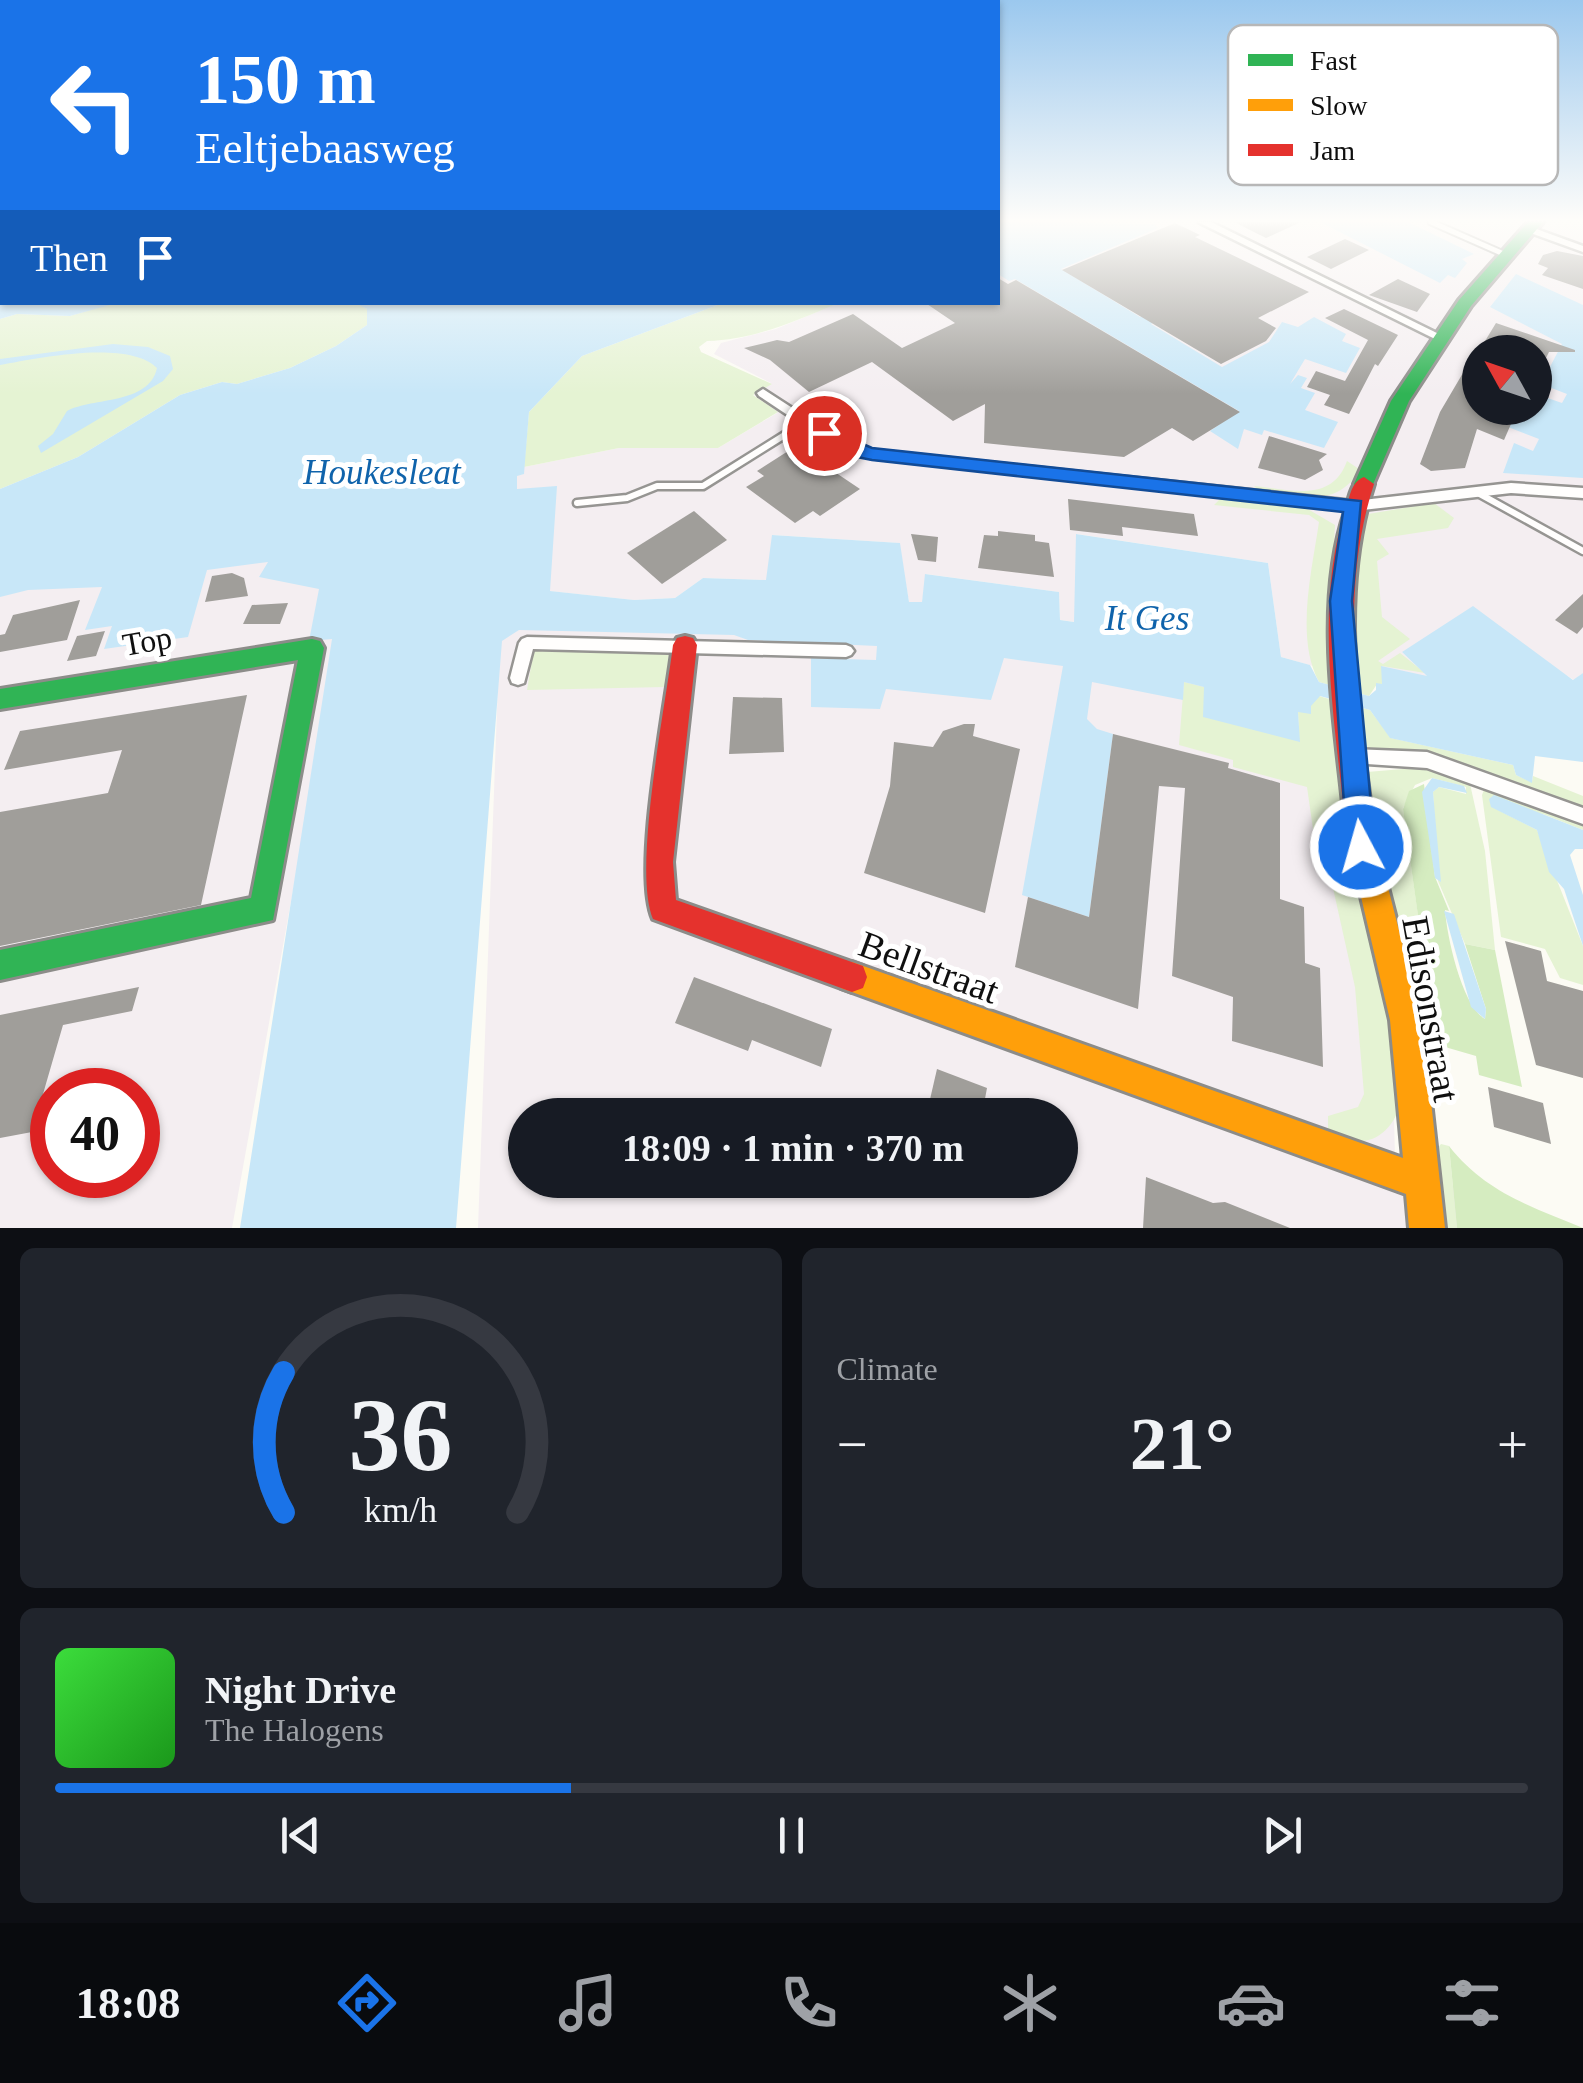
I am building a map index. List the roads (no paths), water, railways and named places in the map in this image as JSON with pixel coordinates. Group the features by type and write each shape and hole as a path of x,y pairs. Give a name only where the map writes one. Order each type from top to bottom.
{"street":[{"path":"1321,279 1439,337"},
{"name":"Edisonstraat","path":"1427,1228 1406,1020 1361,847 1341,601 1354,506 1400,401 1439,337 1486,279"},
{"path":"764,392 840,444 872,454 1354,506 1511,488 1583,492"},
{"path":"518,678 527,643 846,652"},
{"name":"Bellstraat","path":"685,646 659,862 663,909 1421,1182"},
{"name":"Top","path":"0,699 312,648 264,910 0,965"},
{"path":"1352,756 1416,758 1448,765 1583,816"}],"lane":[{"path":"577,503 627,498 657,486 704,486 806,421"},
{"path":"1478,493 1583,551"}],"water":[{"path":"1016,279 1078,279 1140,317 1178,299 1189,305 1151,324 1222,367 1269,342 1282,322 1298,327 1314,317 1346,334 1342,341 1360,348 1346,373 1305,359 1290,384 1298,375 1307,378 1301,388 1315,393 1305,410 1338,422 1324,448 1264,430 1262,435 1244,429 1238,449 1210,431 1239,411"},
{"path":"1512,279 1527,279 1583,305 1583,478 1503,473 1514,443 1533,451 1539,439 1509,425 1552,425 1552,400 1562,403 1567,394 1552,388 1552,363 1562,344 1552,335 1544,335 1490,307"},
{"path":"0,305 110,305 70,316 17,314 0,319"},
{"name":"Houkesleat","path":"359,305 718,305 582,356 529,412 524,474 517,476 517,489 557,486 550,591 634,600 675,598 703,578 766,580 772,535 900,543 909,602 922,602 925,574 1059,592 1060,620 1074,622 1076,534 1268,563 1281,657 1310,665 1319,682 1369,696 1376,690 1376,683 1382,684 1381,666 1427,676 1402,652 1473,606 1573,680 1583,673 1583,762 1535,756 1532,783 1516,775 1513,765 1390,738 1370,710 1320,696 1311,706 1311,714 1298,712 1300,742 1203,717 1204,687 1184,682 1183,700 1092,682 1087,719 1097,729 1113,734 1089,917 1022,895 1063,666 1004,658 991,700 886,689 880,709 811,707 811,658 876,660 877,646 748,640 734,635 519,630 502,641 456,1228 240,1228 332,639 309,641 319,589 259,577 268,562 207,570 188,637 104,649 112,626 85,630 102,587 28,590 0,597 0,489 78,457 180,395 290,368 336,346 367,325 367,309"},
{"path":"113,344 148,347 170,356 173,369 163,381 41,453 38,446 53,434 67,411 132,394 152,380 157,368 144,359 105,352 0,365 0,359"},
{"path":"1432,778 1464,786 1467,793 1439,787 1433,792 1441,882 1435,878 1422,792"},
{"path":"1494,795 1583,830 1583,849 1575,849 1570,855 1583,895 1583,946 1564,889 1549,872 1537,830 1491,807 1489,799"},
{"path":"1444,911 1454,914 1486,1009 1485,1019 1471,1007"}],"water label":[{"name":"It Ges","path":"1147,618"}]}
